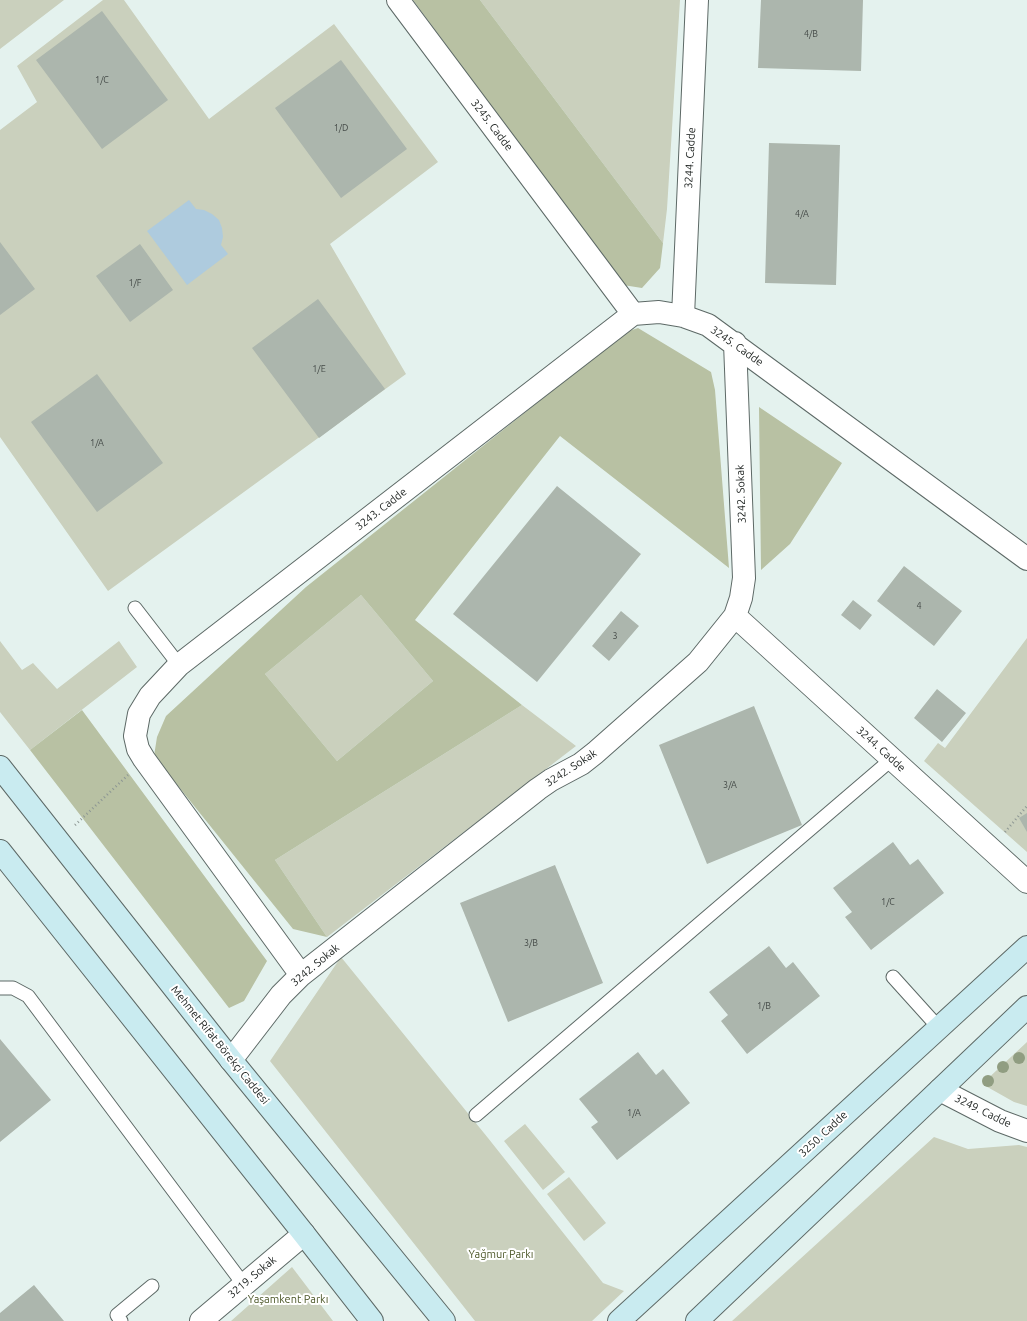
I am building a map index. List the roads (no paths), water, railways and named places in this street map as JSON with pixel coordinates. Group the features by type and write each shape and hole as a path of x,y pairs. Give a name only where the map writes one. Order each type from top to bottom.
{"main road":[{"name":"Mehmet Rifat Börekçi Caddesi","path":"0,767 231,1060 444,1321"},
{"path":"0,851 372,1321"},
{"name":"3250. Cadde","path":"619,1321 1027,947"},
{"path":"697,1321 1027,1007"}],"street":[{"name":"3245. Cadde","path":"398,0 633,314 659,312 683,316 708,325 1027,559"},
{"name":"3244. Cadde","path":"683,316 697,0"},
{"name":"3243. Cadde","path":"301,974 144,759 138,749 135,736 139,714 150,696 179,665 633,314"},
{"name":"3242. Sokak","path":"231,1060 281,995 301,974 538,789 595,754 698,662 735,616 741,598 744,578 734,343"},
{"name":"3244. Cadde","path":"735,616 1027,882"},
{"path":"0,868 40,900"},
{"name":"3249. Cadde","path":"940,1090 993,1117 1027,1131"},
{"name":"3219. Sokak","path":"201,1321 304,1234"}],"lane":[{"path":"135,608 179,665"},
{"path":"476,1115 892,759"},
{"path":"893,977 939,1028"},
{"path":"0,988 12,988 28,996 244,1284"},
{"path":"121,1321 117,1315 152,1286"}],"water":[{"path":"189,200 196,209 204,210 219,220 223,237 221,245 228,254 187,285 147,231"}],"park label":[{"name":"Yağmur Parkı","path":"501,1254"},
{"name":"Yaşamkent Parkı","path":"288,1299"}]}
